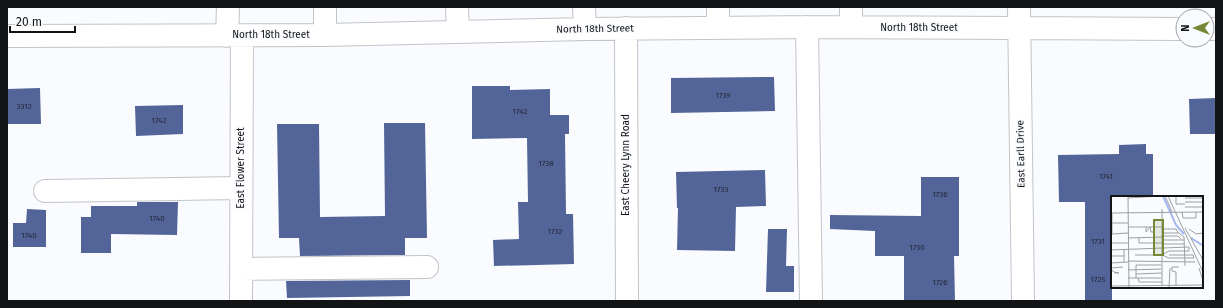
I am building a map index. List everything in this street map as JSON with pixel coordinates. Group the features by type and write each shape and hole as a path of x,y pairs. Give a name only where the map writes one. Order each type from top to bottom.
{"street":[{"name":"East Flower Street","path":"228,7 235,36 241,188 241,301"},
{"path":"325,7 325,35"},
{"path":"457,7 458,32"},
{"path":"584,7 585,29"},
{"name":"North 18th Street","path":"7,36 325,35 626,28 718,17 807,26 850,17 1019,17 1175,28"},
{"name":"East Earll Drive","path":"1019,17 1023,301"},
{"path":"807,26 811,301"},
{"name":"East Cheery Lynn Road","path":"626,28 627,301"},
{"path":"45,191 241,188"},
{"path":"241,269 427,267"}],"building":[{"path":"774,77 775,111 671,113 671,78"},
{"path":"472,86 510,86 510,90 550,89 550,115 569,115 569,134 565,134 566,214 573,214 574,264 494,266 493,240 519,239 518,202 528,202 527,138 472,139"},
{"path":"40,88 41,124 7,124 7,89"},
{"path":"1216,98 1216,134 1190,134 1189,99"},
{"path":"183,105 183,134 136,136 135,106"},
{"path":"384,123 425,123 427,238 405,238 405,255 300,256 299,238 279,238 277,124 319,124 320,217 385,216"},
{"path":"1146,144 1146,154 1153,154 1153,196 1111,196 1112,301 1085,301 1085,202 1059,202 1058,155 1119,154 1119,145"},
{"path":"765,170 766,206 736,207 735,251 677,250 678,208 676,172"},
{"path":"921,177 959,177 959,256 954,256 955,301 904,301 904,256 875,256 875,231 830,229 830,215 921,216"},
{"path":"137,202 178,202 177,235 111,234 111,253 81,253 81,217 91,217 91,206 137,206"},
{"path":"27,209 46,210 46,247 13,247 13,223 26,223"},
{"path":"768,229 787,229 786,266 794,266 794,292 766,292"},
{"path":"410,280 410,296 287,298 286,281"}]}
